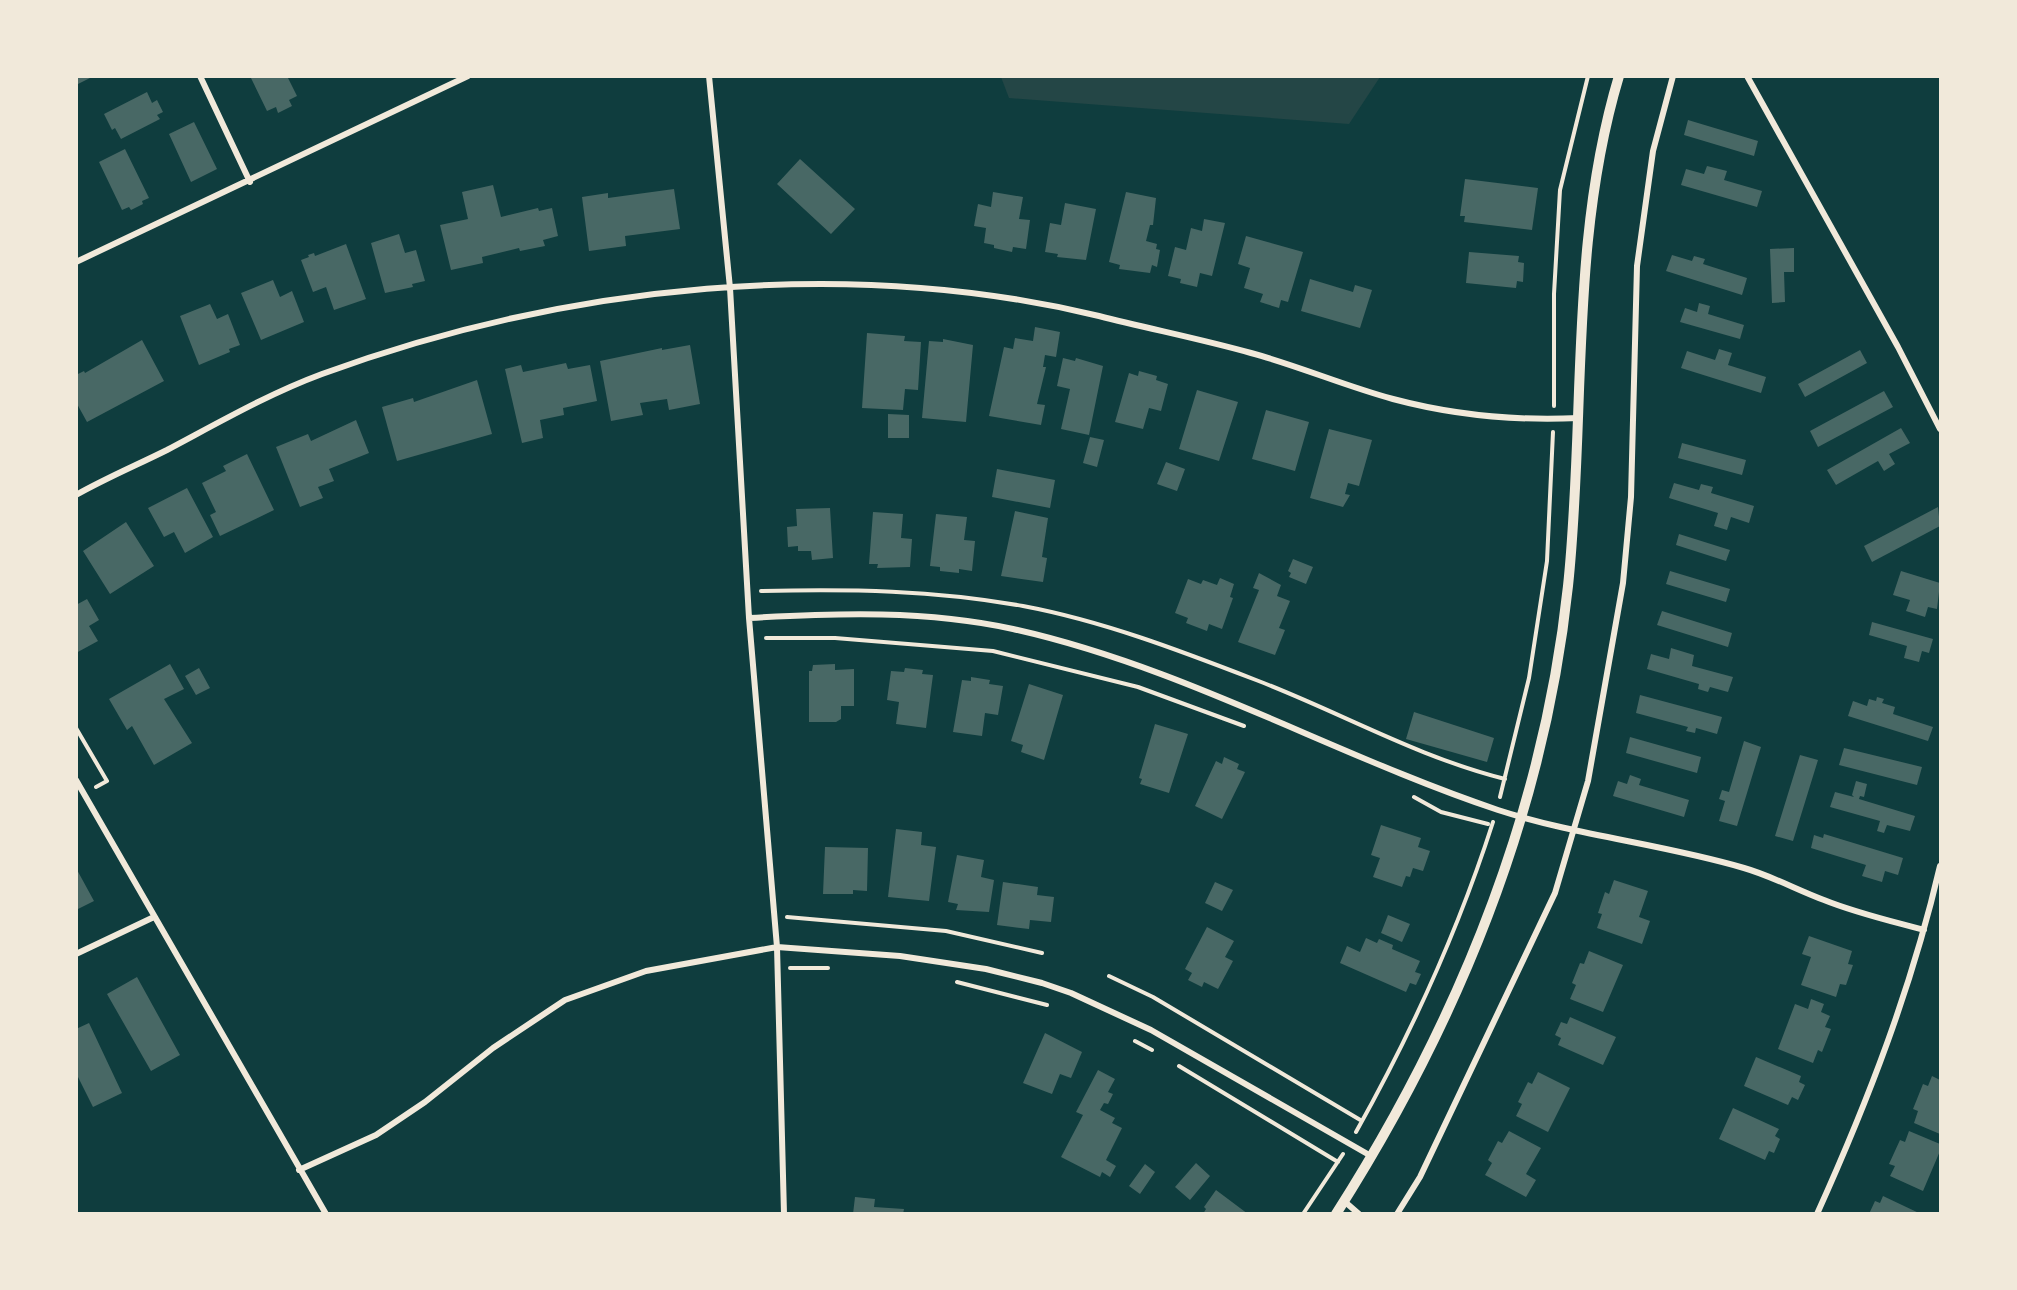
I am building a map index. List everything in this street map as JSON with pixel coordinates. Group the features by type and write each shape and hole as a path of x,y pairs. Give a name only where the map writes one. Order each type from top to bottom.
{"street":[{"path":"200,76 250,182"},
{"path":"76,262 250,182 468,76"},
{"path":"710,76 730,288 749,618 777,947 784,1214"},
{"path":"1336,1214 1430,1050 1466,972 1497,892 1521,816 1544,727 1568,586 1579,418 1583,285 1591,199 1607,116 1619,76"},
{"path":"1396,1214 1420,1177 1544,918 1563,870 1588,779 1623,583 1631,497 1637,266 1653,151 1673,76"},
{"path":"1747,76 1893,336 1941,429"},
{"path":"76,495 240,411 309,380 428,339 484,324 570,307 655,294 730,288 855,284 914,286 999,296 1083,313 1252,353 1418,405 1503,418 1554,420 1579,418"},
{"path":"749,618 900,615 1010,628 1075,644 1187,682 1374,762 1497,809 1574,831 1662,846 1745,868 1848,909 1924,930"},
{"path":"76,780 326,1214"},
{"path":"1817,1214 1873,1087 1924,930 1941,866"},
{"path":"76,954 153,917"},
{"path":"299,1170 376,1135 425,1102 493,1048 565,1000 646,971 725,954 777,947 900,956 986,969 1071,993 1151,1030 1371,1156"},
{"path":"1344,1201 1359,1214"}],"path":[{"path":"1304,1214 1350,1144 1424,1005 1482,861 1497,809 1529,678 1547,561 1554,420 1554,294 1560,190 1588,76"},
{"path":"751,638 835,638 993,651 1138,687 1248,728"},
{"path":"76,728 107,781 85,794"},
{"path":"1405,791 1441,812 1492,825"},
{"path":"774,916 873,922 946,930 1042,953"},
{"path":"777,969 832,968"},
{"path":"1109,976 1153,997 1362,1121"},
{"path":"946,980 1047,1005"},
{"path":"1130,1039 1160,1054"},
{"path":"1170,1060 1338,1162"}],"shaded area":[{"path":"1001,76 1380,77 1349,124 1009,98"}],"building":[{"path":"76,76 94,76 76,85"},
{"path":"250,76 287,76 297,96 289,100 292,106 278,113 276,107 267,111"},
{"path":"147,92 152,103 157,100 163,112 157,115 160,119 121,139 115,128 112,130 104,114"},
{"path":"1688,120 1758,141 1754,156 1684,135"},
{"path":"194,122 217,169 191,182 169,134"},
{"path":"125,149 149,198 131,210 129,207 122,210 99,162"},
{"path":"800,159 855,209 831,234 777,184"},
{"path":"1707,166 1727,171 1724,180 1762,191 1757,207 1681,185 1686,169 1704,174"},
{"path":"1465,179 1538,188 1532,230 1464,222 1465,216 1460,216"},
{"path":"493,185 501,217 538,208 539,211 552,208 558,236 543,240 545,246 520,251 519,248 482,257 483,263 451,270 440,225 468,219 462,192"},
{"path":"674,189 680,229 625,236 626,246 589,251 582,197 608,193 608,198"},
{"path":"993,192 1023,197 1019,219 1030,220 1026,249 1013,247 1012,252 994,248 994,245 984,243 986,228 974,226 978,204 991,207"},
{"path":"1126,192 1156,198 1153,225 1150,225 1146,241 1157,244 1156,249 1160,250 1157,267 1152,265 1150,273 1119,269 1120,265 1109,262"},
{"path":"1065,203 1096,209 1086,260 1057,257 1058,254 1045,252 1050,223 1061,225"},
{"path":"1204,219 1225,223 1212,276 1200,273 1197,287 1180,283 1181,279 1168,276 1175,247 1186,250 1191,228 1202,231"},
{"path":"399,234 405,253 416,250 425,281 412,284 413,287 385,293 371,243"},
{"path":"1246,236 1303,252 1288,302 1281,300 1279,308 1260,302 1263,294 1244,288 1250,268 1238,264"},
{"path":"346,244 366,299 334,310 326,287 313,292 301,260 309,257 308,255 314,253 315,256"},
{"path":"1794,248 1794,272 1784,272 1785,302 1772,303 1770,249"},
{"path":"1469,252 1519,256 1518,262 1524,263 1523,282 1517,281 1516,288 1466,283"},
{"path":"1672,255 1692,261 1694,256 1705,259 1703,264 1747,278 1742,295 1666,271"},
{"path":"1310,279 1353,292 1355,285 1372,290 1360,328 1301,311"},
{"path":"273,280 280,297 292,291 304,322 261,340 241,293"},
{"path":"1699,303 1710,306 1708,314 1744,325 1740,339 1680,322 1685,308 1697,312"},
{"path":"210,304 217,319 228,314 240,345 229,349 230,352 199,365 180,316"},
{"path":"1035,327 1060,332 1056,357 1045,355 1043,367 1046,367 1037,404 1045,405 1041,425 989,416 1004,347 1013,349 1015,338 1033,341"},
{"path":"867,333 905,336 904,341 921,342 918,390 905,389 903,410 862,408"},
{"path":"943,339 973,345 966,422 922,418 929,341 943,342"},
{"path":"142,340 164,381 87,422 76,402 76,375 84,371 85,373"},
{"path":"690,345 700,404 669,410 667,399 640,403 643,415 611,421 600,361 662,348 662,350"},
{"path":"1719,349 1732,353 1728,365 1766,377 1761,393 1681,368 1687,351 1715,360"},
{"path":"1860,350 1867,363 1805,397 1798,384"},
{"path":"1063,358 1075,361 1076,358 1103,366 1089,435 1061,429 1070,389 1057,386"},
{"path":"566,363 568,369 590,365 597,401 563,408 564,415 540,420 543,438 522,443 505,369 521,365 523,372"},
{"path":"1139,371 1157,376 1156,380 1168,384 1161,411 1149,408 1143,429 1115,422 1129,373 1138,376"},
{"path":"477,380 492,434 397,461 382,407 413,398 414,402"},
{"path":"1197,390 1238,402 1219,461 1179,449"},
{"path":"1884,391 1893,407 1818,447 1810,431"},
{"path":"1266,410 1309,422 1295,471 1252,459"},
{"path":"888,414 909,415 909,438 888,438"},
{"path":"356,420 369,453 329,469 334,481 318,487 323,498 300,507 276,447 308,434 311,441"},
{"path":"1901,428 1910,443 1889,454 1895,464 1884,471 1878,461 1836,485 1827,470"},
{"path":"1329,429 1372,440 1359,486 1348,483 1345,494 1350,495 1343,507 1310,498"},
{"path":"1090,437 1104,440 1097,467 1083,463"},
{"path":"1682,443 1746,460 1742,475 1678,458"},
{"path":"247,454 274,510 220,536 210,515 216,512 202,483 226,471 223,466"},
{"path":"1166,462 1185,469 1177,491 1157,484"},
{"path":"997,469 1055,480 1050,508 992,497"},
{"path":"1674,483 1699,490 1701,484 1713,487 1711,493 1754,506 1749,523 1731,517 1727,530 1714,526 1718,513 1669,498"},
{"path":"187,488 213,537 185,553 174,532 164,537 148,508"},
{"path":"1938,507 1940,526 1872,562 1864,546"},
{"path":"830,508 833,558 812,560 811,551 798,551 798,546 788,547 787,527 797,526 796,509"},
{"path":"1015,511 1048,518 1042,557 1047,558 1043,582 1001,576"},
{"path":"873,512 903,514 901,538 912,539 910,567 877,568 878,564 869,564"},
{"path":"936,514 967,517 964,540 975,541 972,571 959,569 959,573 940,571 940,567 930,566"},
{"path":"126,522 154,566 110,594 83,551"},
{"path":"1679,534 1730,550 1726,561 1676,545"},
{"path":"1293,559 1313,567 1306,584 1289,577 1291,573 1288,571"},
{"path":"1670,571 1730,589 1726,602 1666,584"},
{"path":"1901,571 1940,583 1937,609 1928,607 1925,617 1906,611 1910,600 1893,595"},
{"path":"1259,573 1281,585 1277,596 1290,601 1279,628 1285,630 1275,655 1238,642 1259,590 1253,588"},
{"path":"1220,578 1234,584 1230,597 1233,598 1222,629 1209,624 1207,631 1186,623 1188,618 1175,613 1188,579 1201,584 1203,580 1217,585"},
{"path":"87,599 99,620 89,626 98,641 76,653 76,605"},
{"path":"1662,611 1732,633 1728,647 1657,625"},
{"path":"1872,622 1933,639 1929,653 1922,651 1919,662 1904,658 1907,646 1869,635"},
{"path":"1671,648 1694,655 1692,666 1733,677 1728,692 1710,687 1708,692 1698,689 1699,684 1647,669 1651,654 1669,659"},
{"path":"170,664 184,689 164,699 192,743 154,765 132,726 127,730 109,699"},
{"path":"835,664 835,670 854,669 854,706 841,706 841,719 836,722 809,722 809,671 812,671 813,665"},
{"path":"199,668 210,688 196,695 185,676"},
{"path":"905,668 923,670 922,674 933,675 926,728 896,724 899,702 887,700 891,671 904,672"},
{"path":"971,677 990,680 989,684 1003,686 998,715 985,713 982,736 953,732 962,680 971,681"},
{"path":"1029,684 1063,695 1044,760 1021,752 1023,745 1011,741"},
{"path":"1640,695 1722,717 1717,734 1696,728 1695,733 1686,731 1688,727 1636,713"},
{"path":"1877,697 1884,699 1882,703 1895,707 1893,714 1933,727 1928,741 1848,716 1853,701 1867,706 1869,699 1876,701"},
{"path":"1414,712 1494,738 1487,762 1406,739"},
{"path":"1155,724 1188,734 1169,793 1140,784 1142,779 1139,778"},
{"path":"1630,737 1701,757 1697,773 1626,753"},
{"path":"1744,741 1761,747 1737,826 1719,821 1725,801 1719,799 1722,790 1729,792"},
{"path":"1844,748 1922,767 1917,785 1839,765"},
{"path":"1800,755 1818,760 1793,841 1775,836"},
{"path":"1224,757 1239,764 1237,769 1245,772 1222,819 1195,806 1216,761 1222,764"},
{"path":"1630,775 1641,779 1639,785 1689,800 1684,817 1613,796 1618,781 1627,784"},
{"path":"1856,781 1867,784 1864,797 1860,796 1859,799 1915,816 1910,831 1887,825 1884,833 1877,831 1880,821 1830,807 1835,792 1854,797 1852,795"},
{"path":"1381,825 1421,838 1418,847 1430,851 1423,871 1413,868 1410,877 1406,876 1402,887 1373,877 1380,858 1371,855"},
{"path":"896,829 922,832 921,845 936,847 929,901 888,897"},
{"path":"1824,834 1903,858 1898,875 1885,871 1882,882 1862,876 1866,865 1811,848 1814,835 1823,838"},
{"path":"825,847 868,848 867,891 853,890 853,894 823,894"},
{"path":"957,855 984,860 981,877 994,880 989,912 956,910 958,904 948,902"},
{"path":"76,868 94,901 76,910"},
{"path":"1614,880 1648,891 1639,917 1650,921 1642,944 1597,928 1602,914 1598,913 1605,892 1609,894"},
{"path":"1003,882 1038,887 1037,895 1054,897 1051,922 1030,920 1029,929 997,925"},
{"path":"1215,882 1233,890 1222,911 1205,903"},
{"path":"1388,915 1410,924 1402,942 1381,933"},
{"path":"1207,927 1234,941 1225,957 1233,961 1218,989 1204,982 1202,987 1188,980 1192,973 1185,969"},
{"path":"1809,936 1852,951 1848,964 1853,965 1846,985 1840,984 1836,997 1801,985 1811,957 1802,954"},
{"path":"1366,938 1377,943 1379,939 1393,945 1392,949 1420,961 1415,972 1421,974 1416,985 1410,983 1406,992 1340,963 1347,946 1360,952"},
{"path":"1589,951 1623,965 1603,1012 1570,999 1576,985 1572,983 1580,963 1584,964"},
{"path":"137,977 180,1055 151,1071 107,994"},
{"path":"1811,999 1824,1004 1821,1012 1830,1016 1825,1027 1831,1029 1822,1052 1818,1050 1813,1063 1778,1049 1795,1004 1808,1009"},
{"path":"1570,1017 1616,1037 1603,1065 1558,1045 1561,1038 1555,1035 1561,1022 1567,1024"},
{"path":"89,1023 122,1093 93,1107 76,1073 76,1029"},
{"path":"1045,1033 1082,1052 1071,1078 1060,1074 1052,1094 1023,1083"},
{"path":"1756,1057 1801,1076 1799,1082 1805,1085 1798,1100 1792,1097 1788,1105 1744,1086"},
{"path":"1098,1070 1115,1079 1108,1092 1113,1094 1108,1104 1104,1103 1100,1110 1115,1118 1112,1123 1122,1128 1106,1160 1116,1166 1110,1177 1102,1172 1100,1177 1061,1157 1083,1115 1076,1112"},
{"path":"1538,1072 1570,1088 1548,1132 1516,1116 1522,1104 1518,1102 1528,1082 1532,1084"},
{"path":"1932,1076 1940,1080 1940,1134 1914,1123 1918,1111 1913,1109 1923,1084 1928,1086"},
{"path":"1733,1108 1779,1129 1775,1136 1780,1139 1774,1153 1769,1151 1765,1160 1719,1139"},
{"path":"1509,1131 1541,1148 1526,1174 1536,1180 1526,1197 1485,1175 1492,1163 1488,1160 1498,1141 1502,1143"},
{"path":"1909,1131 1940,1144 1940,1151 1923,1191 1890,1176 1895,1166 1889,1164 1900,1140 1905,1142"},
{"path":"1196,1163 1210,1176 1190,1200 1175,1187"},
{"path":"1145,1164 1155,1172 1140,1194 1129,1186"},
{"path":"1216,1190 1248,1214 1203,1214 1206,1209 1204,1207"},
{"path":"1883,1196 1921,1214 1869,1214 1875,1201 1880,1203"},
{"path":"855,1197 875,1199 874,1207 904,1209 903,1214 853,1214"}]}
